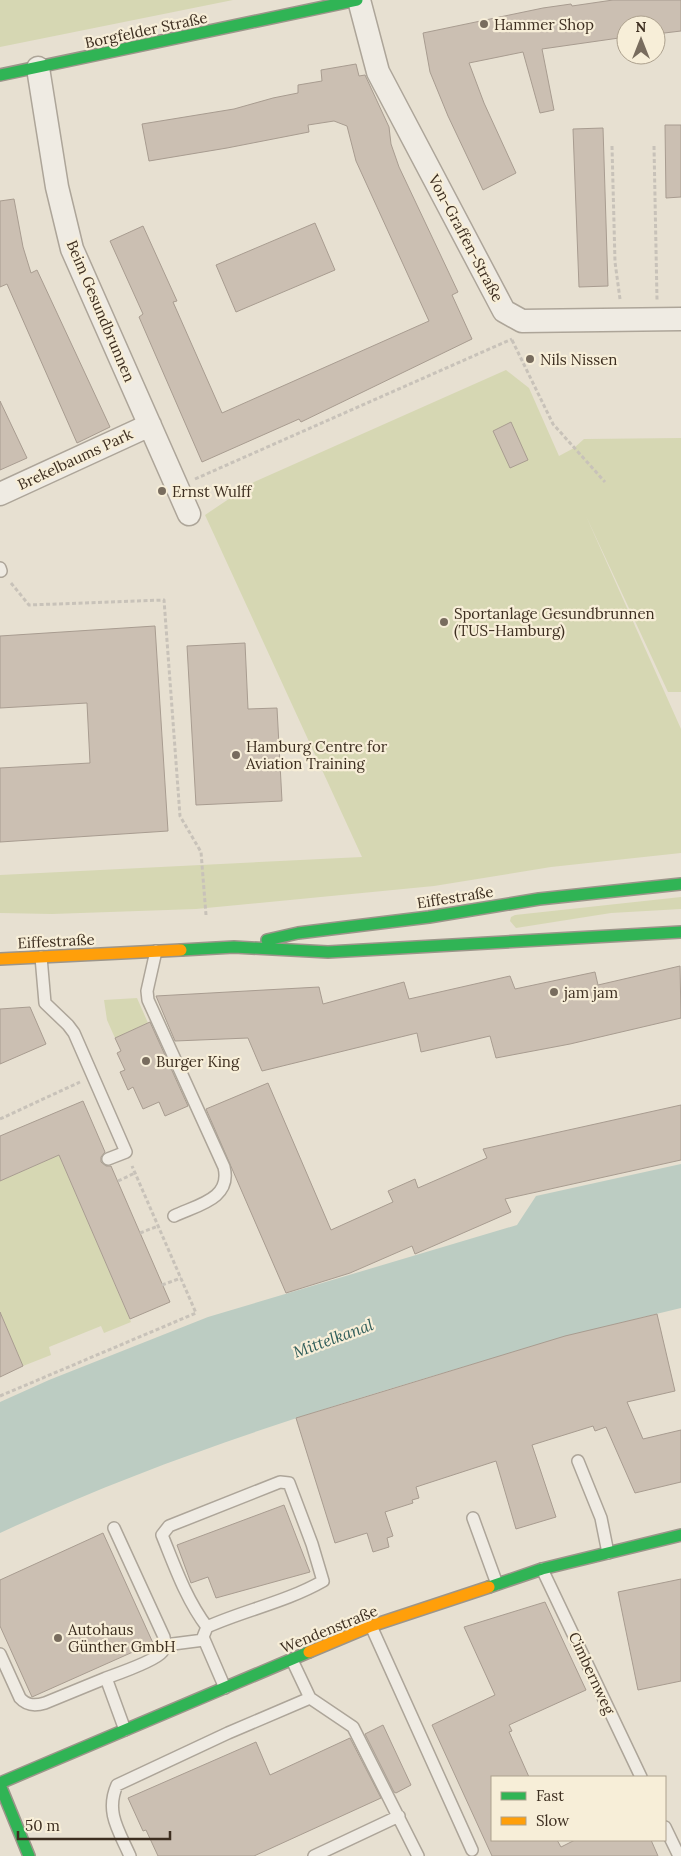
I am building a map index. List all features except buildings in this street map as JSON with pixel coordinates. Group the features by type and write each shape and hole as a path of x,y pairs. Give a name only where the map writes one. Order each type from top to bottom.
{"main road":[{"name":"Borgfelder Straße","path":"0,75 358,0"},
{"name":"Eiffestraße","path":"234,947 298,934 429,917 539,899 681,884"},
{"name":"Eiffestraße","path":"0,959 234,947 328,952 681,932"},
{"name":"Wendenstraße","path":"0,1784 371,1626 542,1569 681,1535"},
{"path":"0,1784 29,1856"}],"street":[{"name":"Von-Graffen-Straße","path":"358,0 378,72 504,311 522,321 681,319"},
{"name":"Beim Gesundbrunnen","path":"38,68 57,187 72,249 189,514"},
{"name":"Brekelbaums Park","path":"0,494 150,424"}],"lane":[{"path":"156,951 147,991 148,1000 226,1175 224,1187 218,1195 174,1216"},
{"path":"40,957 45,1003 74,1033 126,1152 108,1159"},
{"path":"578,1462 601,1518 608,1553"},
{"path":"207,1627 197,1613 182,1584 162,1535 169,1526 280,1482 289,1483 312,1544 323,1581 301,1593 207,1627 203,1637 225,1688"},
{"path":"473,1518 496,1584"},
{"path":"0,1654 20,1698 24,1703 35,1706 106,1678 155,1657 162,1652 165,1645 164,1637 114,1528"},
{"name":"Cimbernweg","path":"542,1569 641,1776"},
{"path":"371,1626 472,1850"},
{"path":"165,1645 204,1640"},
{"path":"292,1660 310,1698 353,1727 418,1856"},
{"path":"106,1678 125,1730"},
{"path":"130,1856 112,1816 112,1798 117,1785 228,1733 310,1698"},
{"path":"314,1856 399,1816"},
{"path":"666,1829 678,1856"}],"path":[{"path":"612,146 615,262 624,321"},
{"path":"654,146 657,319"},
{"path":"204,475 512,339 553,424 606,482"},
{"path":"0,570 29,605 164,600 180,816 201,852 206,915"},
{"path":"0,1119 92,1076"},
{"path":"0,1396 196,1313 126,1152"},
{"path":"118,1182 135,1173"},
{"path":"140,1233 158,1226"},
{"path":"162,1285 181,1278"}],"green space":[{"path":"0,0 233,0 0,47"},
{"name":"Sportanlage Gesundbrunnen (TUS-Hamburg)","path":"506,370 529,388 559,456 574,448 584,439 681,438 681,692 668,692 586,516 681,729 681,853 551,867 434,886 196,909 52,914 0,913 0,875 362,857 205,515 254,482"},
{"path":"681,897 681,909 611,913 516,928 510,921 511,917 515,915"},
{"path":"137,998 148,1023 115,1038 107,1020 104,1000"},
{"path":"59,1155 131,1322 104,1333 101,1326 49,1347 51,1355 23,1366 0,1312 0,1181"}],"water":[{"name":"Mittelkanal","path":"681,1164 681,1308 489,1359 318,1411 157,1467 0,1533 0,1402 49,1380 208,1317 517,1225 536,1196"}],"traffic: fast":[{"path":"0,75 357,0"},
{"path":"267,940 298,933 429,917 539,899 681,884"},
{"path":"181,950 234,947 328,952 681,932"},
{"path":"489,1587 542,1569 681,1535"},
{"path":"0,1783 309,1652"},
{"path":"0,1785 29,1856"}],"traffic: slow":[{"path":"0,959 181,950"},
{"path":"309,1652 371,1626 489,1587"}],"place":[{"name":"Hammer Shop","path":"484,24"},
{"name":"Nils Nissen","path":"530,359"},
{"name":"Ernst Wulff","path":"162,491"},
{"name":"Sportanlage Gesundbrunnen (TUS-Hamburg)","path":"444,622"},
{"name":"Hamburg Centre for Aviation Training","path":"236,755"},
{"name":"jam jam","path":"554,992"},
{"name":"Burger King","path":"146,1061"},
{"name":"Autohaus Günther GmbH","path":"58,1638"}]}
